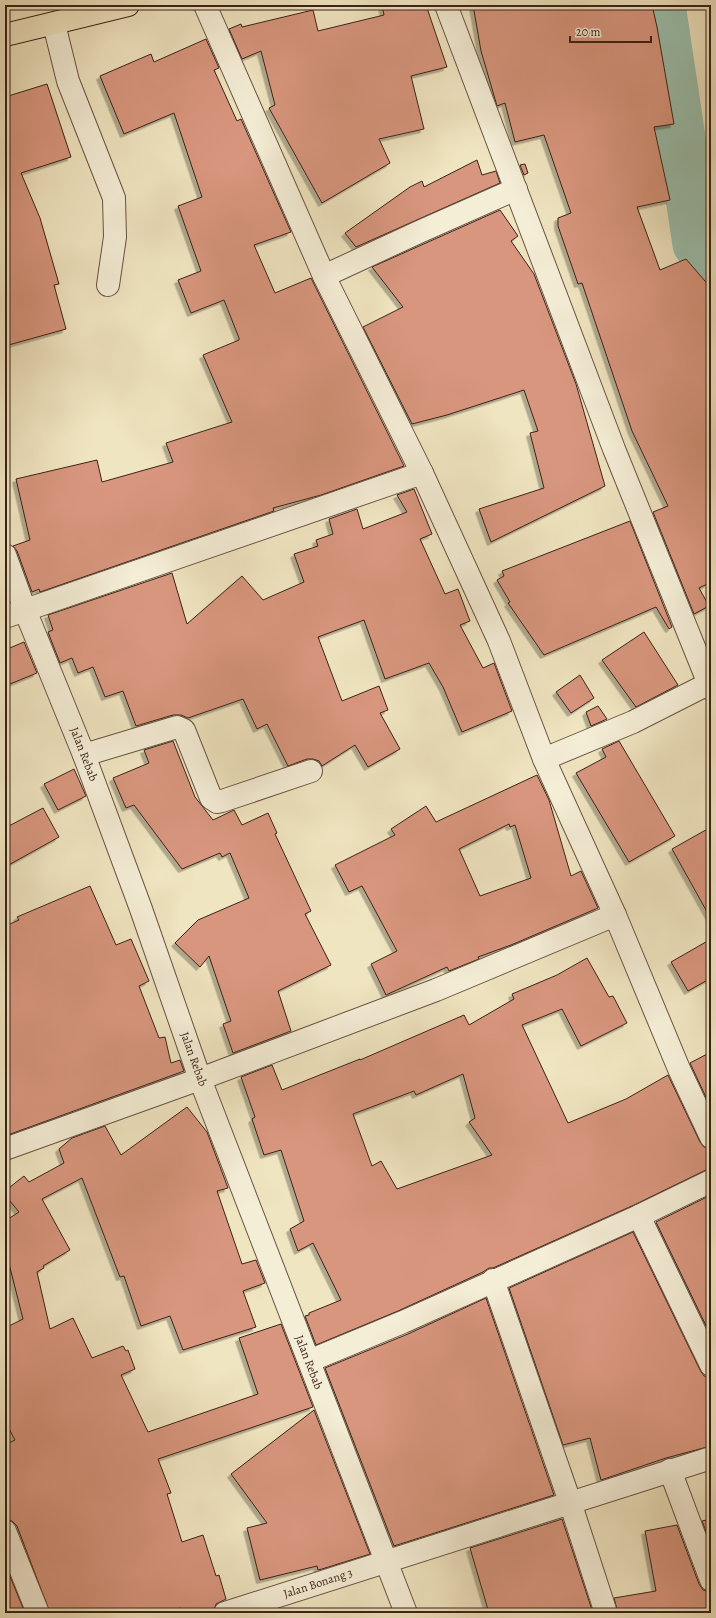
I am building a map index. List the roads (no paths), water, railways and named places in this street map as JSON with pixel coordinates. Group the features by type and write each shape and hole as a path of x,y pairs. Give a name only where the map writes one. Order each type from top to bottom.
{"main road":[{"path":"5,36 54,24 89,9 128,5"}],"street":[{"path":"205,5 324,276 422,473 499,641 544,759 615,915 679,1068 711,1137"},
{"path":"446,5 614,449 710,687 633,722 544,759"},
{"path":"54,24 68,81 114,198 115,237 108,285"},
{"path":"324,276 419,232 516,190"},
{"path":"15,614 422,473"},
{"name":"Jalan Rebab","path":"5,555 15,614 84,755 141,909 200,1080 308,1361 388,1561 406,1613"},
{"path":"84,755 177,727 184,730 211,798 217,802 311,771"},
{"path":"5,1149 200,1080 436,990 615,915"},
{"path":"308,1361 403,1322 493,1280 639,1216 711,1181"},
{"path":"639,1216 711,1365"},
{"path":"493,1280 570,1502 606,1613"},
{"name":"Jalan Bonang 3","path":"225,1613 711,1458"},
{"path":"670,1470 711,1580"},
{"path":"5,1531 38,1613"}],"waterway":[{"path":"661,5 697,244 711,258"}]}
